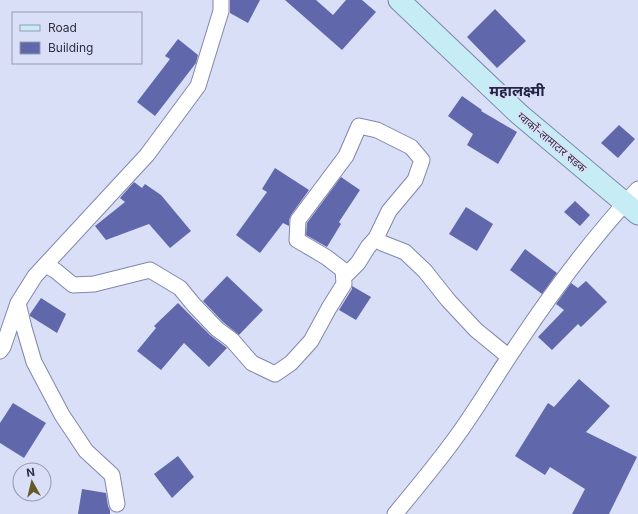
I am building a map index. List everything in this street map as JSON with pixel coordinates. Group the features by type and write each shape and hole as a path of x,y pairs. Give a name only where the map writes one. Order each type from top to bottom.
{"main road":[{"name":"ग्वार्को-लामाटार सडक","path":"399,0 518,114 634,202"}],"street":[{"path":"0,351 3,347 18,303 35,276 147,155 198,86 221,11 221,0"},
{"path":"46,265 73,285 94,284 150,270 180,288 194,306 217,329 232,340 252,363 275,374 291,363 311,341 344,284 343,270 326,257 297,240 298,220 346,156 359,126 377,130 411,147 422,160 415,180 389,211 376,238 368,247 358,263 344,277"},
{"path":"395,514 454,441 553,293 596,237 634,202"},
{"path":"376,238 382,243 405,252 425,271 448,300 476,330 509,357"},
{"path":"18,303 34,362 62,415 86,451 112,476 117,504"}],"building":[{"path":"230,0 260,0 248,23 230,13"},
{"path":"285,0 316,0 333,15 346,0 362,0 376,12 342,50"},
{"path":"495,9 526,41 497,68 467,37"},
{"path":"178,39 198,55 196,63 155,116 137,102 170,59 165,56"},
{"path":"462,96 482,110 481,111 517,132 498,164 467,145 473,134 448,116"},
{"path":"619,125 635,139 618,158 601,143"},
{"path":"275,168 309,190 291,215 289,226 283,223 260,253 236,235 267,192 262,189"},
{"path":"341,177 360,190 339,222 341,224 327,247 306,235 307,223"},
{"path":"134,182 142,188 145,184 161,195 191,231 170,248 149,224 106,240 95,226 125,202 120,198"},
{"path":"575,201 590,215 580,226 564,212"},
{"path":"466,207 493,224 477,251 449,234"},
{"path":"525,249 557,273 542,294 510,270"},
{"path":"227,276 263,310 239,335 223,322 203,301"},
{"path":"586,281 607,302 581,327 578,324 552,350 538,337 564,310 556,304 571,283 578,288"},
{"path":"352,286 371,297 356,320 339,310 352,289"},
{"path":"41,298 66,314 57,333 30,316"},
{"path":"178,303 210,335 227,348 209,367 184,343 161,370 137,351 156,328 154,326"},
{"path":"579,379 610,406 586,432 637,457 609,514 572,514 585,489 550,467 545,475 515,456 548,403 554,407"},
{"path":"13,403 46,423 24,458 0,443 0,423"},
{"path":"178,456 194,477 172,498 154,474"},
{"path":"82,489 106,493 110,514 78,514"}],"district":[{"name":"महालक्ष्मी","path":"517,90"}]}
